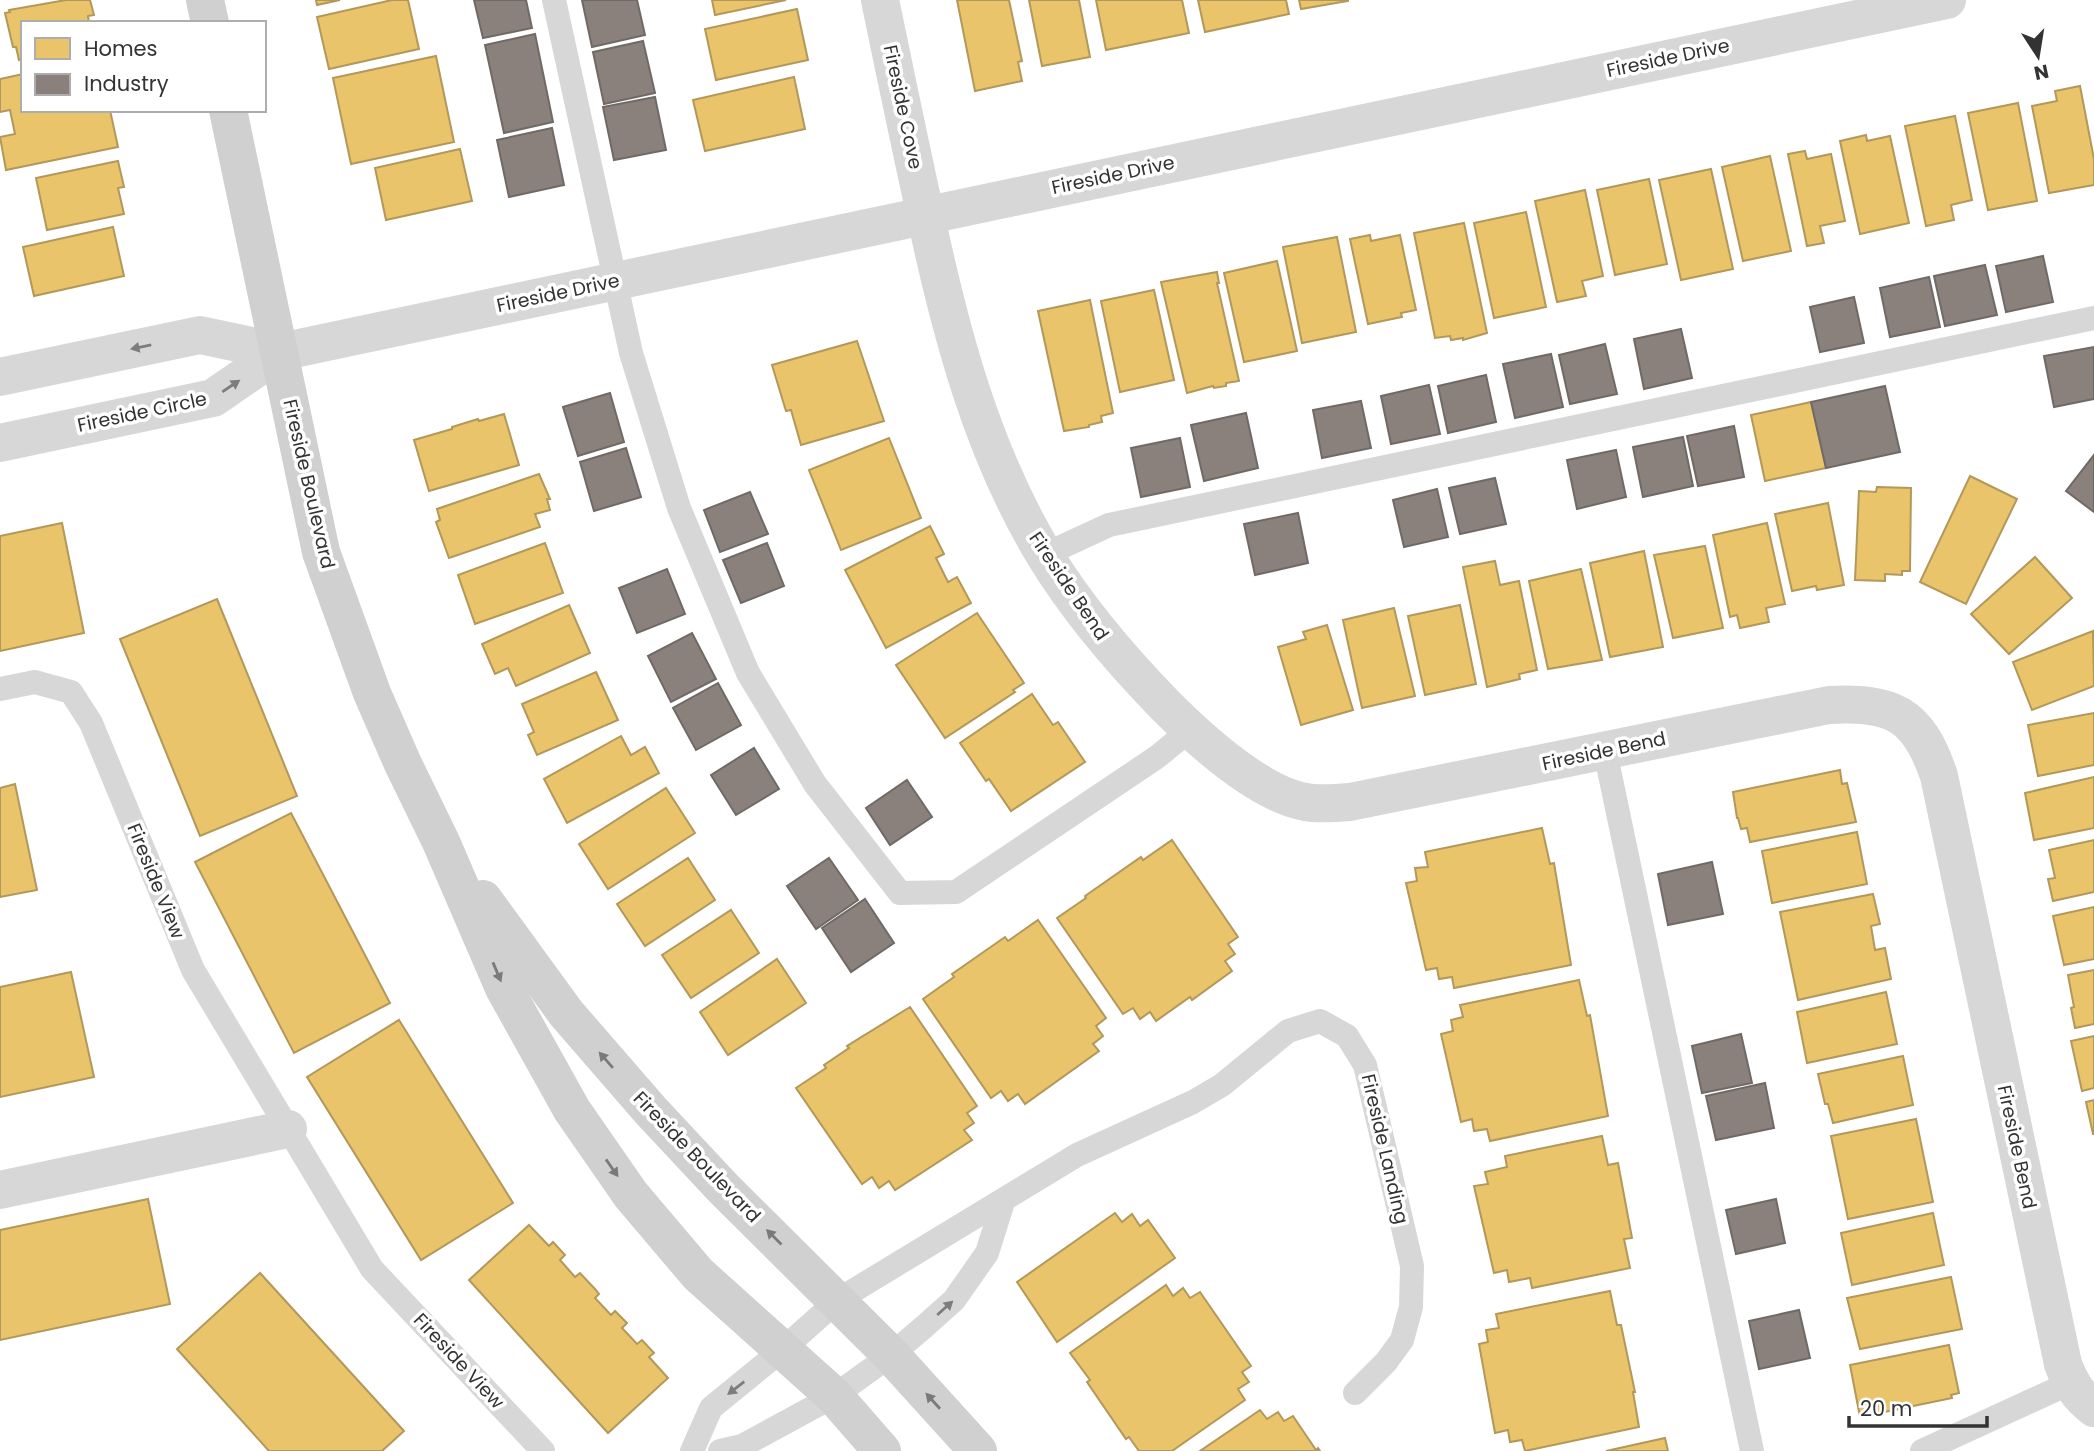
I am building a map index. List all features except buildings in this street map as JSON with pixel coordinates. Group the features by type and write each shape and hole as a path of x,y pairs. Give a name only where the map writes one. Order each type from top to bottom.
{"street":[{"path":"205,0 210,21"},
{"name":"Fireside Cove","path":"880,0 925,214"},
{"name":"Fireside Drive","path":"280,352 1947,0"},
{"name":"Fireside Boulevard","path":"228,112 321,552 372,693 441,842 504,988 572,1110 631,1195 698,1273 785,1347 834,1396 882,1451"},
{"name":"Fireside Bend","path":"925,214 945,302 977,410 1005,478 1044,555 1080,609 1125,664 1190,730 1236,767 1280,794 1312,803 1350,802 1829,705 1861,703 1883,707 1901,715 1917,731 1931,754 1939,776 2056,1331 2082,1395"},
{"path":"0,377 201,335 280,352"},
{"name":"Fireside Circle","path":"0,443 213,398 280,352"},
{"name":"Fireside Boulevard","path":"441,842 566,1013 651,1111 723,1188 891,1355 978,1451"},
{"path":"0,1190 288,1129"}],"lane":[{"path":"554,0 631,353 679,508 748,673 816,784 900,893 956,892 1157,757 1190,730"},
{"path":"1044,555 1109,525 2094,318"},
{"name":"Fireside View","path":"0,689 35,682 71,692 91,723 193,970 372,1269 543,1451"},
{"path":"1605,751 1752,1451"},
{"name":"Fireside Landing","path":"785,1347 838,1300 1077,1155 1193,1102 1222,1085 1288,1031 1320,1021 1347,1036 1365,1065 1412,1266 1411,1307 1402,1340 1386,1362 1355,1393"},
{"path":"720,1451 742,1446 834,1396 891,1355 954,1300 987,1253 1003,1202"},
{"path":"692,1451 710,1408 785,1347"},
{"path":"1922,1451 2082,1395"}]}
